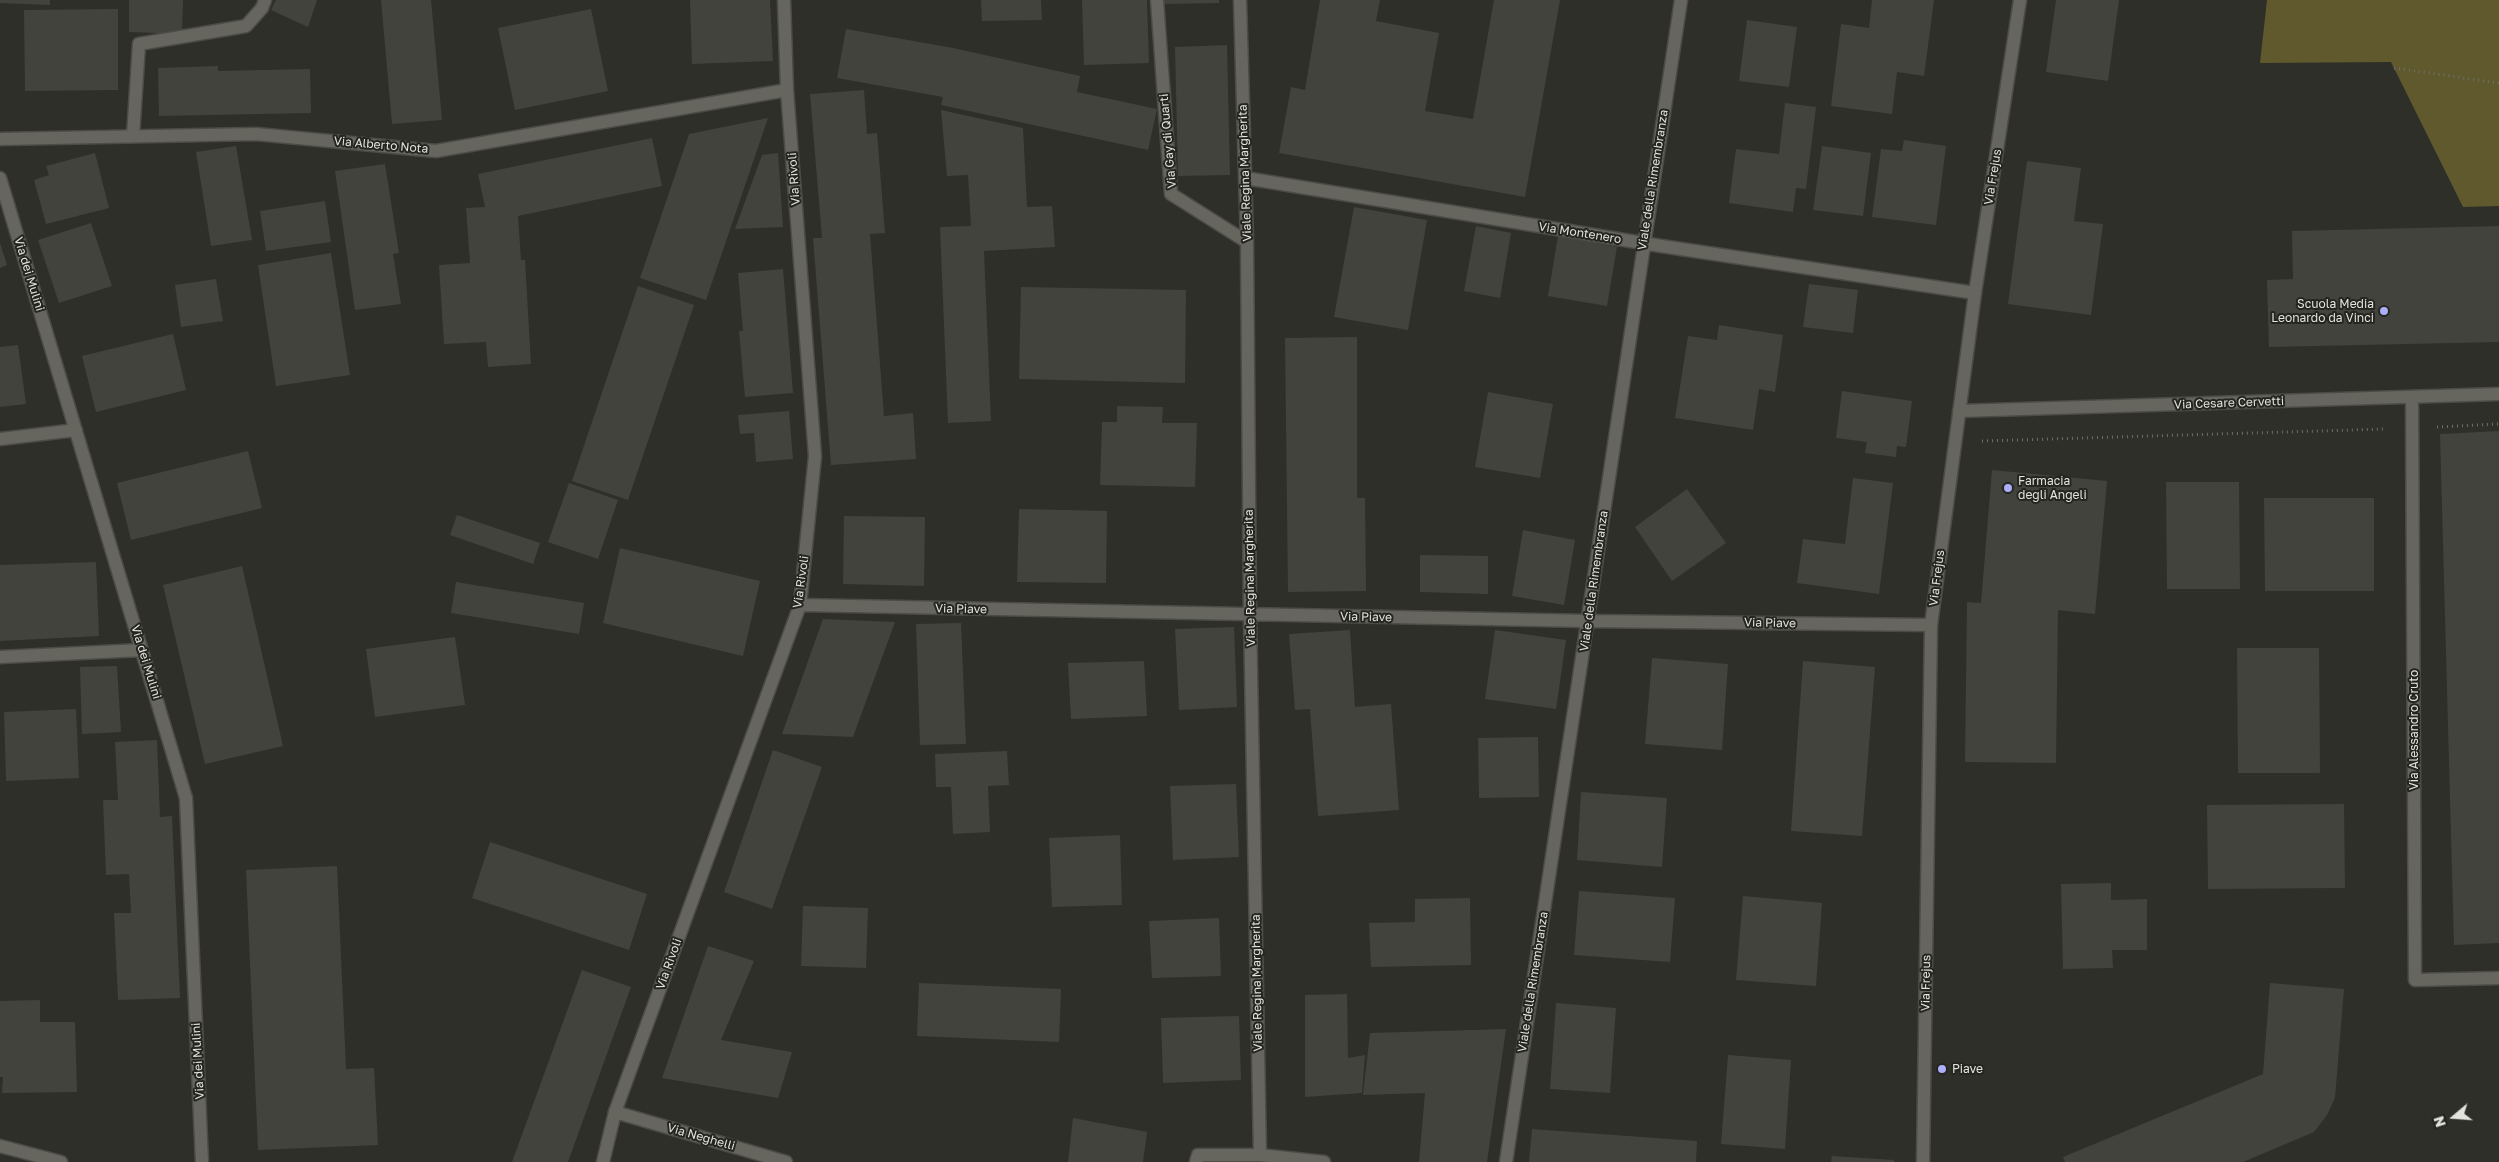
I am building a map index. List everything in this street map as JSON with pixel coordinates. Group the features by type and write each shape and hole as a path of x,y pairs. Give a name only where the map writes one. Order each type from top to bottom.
{"street":[{"path":"133,136 139,44 246,26 262,8 265,0"},
{"name":"Via Rivoli","path":"603,1162 615,1112 800,605 816,456 787,90 784,0"},
{"name":"Via Gay di Quarti","path":"1157,0 1172,194 1247,242"},
{"name":"Viale Regina Margherita","path":"1240,0 1247,242 1250,615 1260,1155"},
{"name":"Viale della Rimembranza","path":"1506,1162 1681,0"},
{"name":"Via Frejus","path":"1923,1162 1931,625 1975,293 2020,0"},
{"name":"Via Alberto Nota","path":"0,139 256,134 436,151 787,90"},
{"name":"Via dei Mulini","path":"0,178 186,798 202,1162"},
{"name":"Via Montenero","path":"1245,178 1644,243 1975,293"},
{"name":"Via Cesare Cervetti","path":"1959,411 2499,394"},
{"name":"Via Alessandro Cruto","path":"2412,397 2415,980 2499,978"},
{"path":"0,439 76,430"},
{"name":"Via Piave","path":"800,605 1588,621 1931,625"},
{"path":"0,657 142,650"},
{"name":"Via Neghelli","path":"615,1112 786,1162"},
{"path":"0,1146 61,1162"},
{"path":"1196,1162 1198,1155 1260,1155 1324,1162"}],"path":[{"path":"2394,68 2499,83"},
{"path":"1955,441 2499,424"}],"shaded area":[{"path":"2267,0 2499,0 2499,206 2463,207 2391,62 2260,63"}],"building":[{"path":"0,0 50,0 50,5 0,3"},
{"path":"129,0 183,0 182,34 129,32"},
{"path":"276,0 317,0 308,27 271,10"},
{"path":"381,0 431,0 442,120 392,124"},
{"path":"690,0 770,0 773,61 692,64"},
{"path":"981,0 1041,0 1042,20 982,21"},
{"path":"1082,0 1147,0 1149,63 1084,65"},
{"path":"1163,0 1219,0 1219,3 1163,4"},
{"path":"1320,0 1380,0 1376,21 1439,33 1425,111 1473,119 1494,0 1560,0 1525,197 1279,153 1291,87 1305,90"},
{"path":"1872,0 1934,0 1924,76 1897,72 1892,114 1831,106 1841,24 1869,28"},
{"path":"2056,0 2119,0 2108,81 2046,72"},
{"path":"118,9 118,90 25,91 24,10"},
{"path":"591,9 608,91 515,110 498,28"},
{"path":"1747,20 1797,27 1789,87 1739,81"},
{"path":"846,29 953,48 1080,76 1077,92 1157,109 1148,150 941,105 943,97 837,78"},
{"path":"1227,45 1230,175 1178,176 1175,47"},
{"path":"218,66 218,71 310,69 311,113 159,116 158,68"},
{"path":"864,90 867,134 877,133 885,233 870,234 884,416 913,413 916,459 831,465 813,238 822,238 810,94"},
{"path":"1785,103 1816,107 1806,189 1796,188 1793,212 1729,203 1736,149 1779,154"},
{"path":"941,110 1023,128 1027,207 1052,206 1055,247 984,251 991,421 948,423 940,227 971,226 968,175 947,176"},
{"path":"768,118 706,300 640,278 689,134"},
{"path":"652,138 662,186 518,216 521,260 525,260 531,364 488,367 486,342 444,344 439,265 470,263 466,208 485,207 478,174"},
{"path":"1904,140 1946,146 1936,225 1872,217 1881,149 1902,151"},
{"path":"236,146 252,240 211,246 196,152"},
{"path":"1822,146 1871,153 1863,216 1813,210"},
{"path":"95,153 109,208 46,224 34,180 49,175 46,166"},
{"path":"778,153 783,227 735,229 762,155"},
{"path":"2027,161 2081,168 2074,221 2103,224 2091,315 2008,304"},
{"path":"385,164 399,253 393,254 401,304 355,310 335,171"},
{"path":"325,201 331,242 266,251 260,211"},
{"path":"1354,207 1427,220 1408,330 1334,317"},
{"path":"91,223 112,286 59,303 38,240"},
{"path":"1476,226 1511,233 1500,298 1464,291"},
{"name":"Scuola Media Leonardo da Vinci","path":"2499,226 2499,342 2269,347 2267,280 2293,279 2292,231"},
{"path":"1558,236 1617,247 1607,306 1548,296"},
{"path":"0,243 7,265 0,268"},
{"path":"331,253 350,375 276,386 258,265"},
{"path":"783,269 793,393 745,397 739,331 743,331 738,273"},
{"path":"216,279 223,321 181,327 175,285"},
{"path":"1809,284 1858,290 1853,333 1803,327"},
{"path":"638,286 694,305 628,500 572,481"},
{"path":"1021,287 1186,290 1185,383 1019,379"},
{"path":"1719,325 1783,335 1775,392 1759,389 1753,430 1675,418 1688,336 1717,340"},
{"path":"173,334 186,390 96,412 82,356"},
{"path":"1357,337 1357,498 1365,498 1366,591 1288,592 1285,338"},
{"path":"18,345 26,404 0,407 0,347"},
{"path":"1842,391 1912,401 1906,447 1897,446 1896,457 1865,453 1867,442 1836,438"},
{"path":"1488,392 1553,404 1540,478 1475,467"},
{"path":"1117,406 1163,407 1162,423 1197,423 1195,487 1100,485 1102,422 1117,422"},
{"path":"789,411 793,459 756,462 754,433 740,434 738,415"},
{"path":"2499,431 2499,943 2454,945 2440,434"},
{"path":"248,451 262,508 131,540 117,483"},
{"path":"1992,470 2107,481 2095,614 2058,610 2056,763 1965,762 1967,602 1981,603"},
{"path":"1853,478 1893,483 1879,594 1797,583 1803,539 1845,544"},
{"path":"2166,482 2239,482 2240,589 2167,589"},
{"path":"569,483 618,500 598,559 548,542"},
{"path":"1687,489 1726,543 1672,581 1635,527"},
{"path":"2264,498 2374,498 2374,591 2265,591"},
{"path":"1019,509 1107,511 1106,583 1017,582"},
{"path":"457,515 540,543 533,564 450,535"},
{"path":"844,516 925,517 924,586 843,584"},
{"path":"1523,530 1575,540 1564,605 1512,596"},
{"path":"620,548 760,581 743,656 603,623"},
{"path":"1420,555 1488,556 1488,594 1420,592"},
{"path":"96,562 99,636 0,641 0,565"},
{"path":"242,566 283,746 205,764 163,585"},
{"path":"456,582 584,603 579,634 451,613"},
{"path":"823,619 895,622 853,737 782,734"},
{"path":"961,623 966,744 920,745 916,624"},
{"path":"1234,627 1237,707 1179,710 1175,629"},
{"path":"1350,630 1355,707 1391,704 1399,810 1318,816 1310,709 1295,710 1289,634"},
{"path":"1495,630 1566,640 1556,709 1485,699"},
{"path":"455,637 465,705 375,717 366,649"},
{"path":"2237,648 2319,648 2320,773 2238,773"},
{"path":"1652,658 1728,664 1722,750 1645,744"},
{"path":"1144,661 1147,716 1071,719 1068,663"},
{"path":"1803,661 1875,667 1862,836 1791,831"},
{"path":"117,666 121,732 82,734 80,667"},
{"path":"76,709 79,778 6,781 4,712"},
{"path":"1538,737 1539,797 1479,798 1478,738"},
{"path":"157,740 160,817 172,816 180,998 118,1000 114,913 131,913 129,874 106,875 103,800 118,800 115,742"},
{"path":"773,750 822,767 772,909 724,892"},
{"path":"1007,751 1009,785 988,786 990,832 953,834 951,787 936,787 935,754"},
{"path":"1236,784 1239,857 1173,860 1170,786"},
{"path":"1581,792 1667,798 1662,867 1577,860"},
{"path":"2344,804 2345,888 2208,889 2207,805"},
{"path":"1120,835 1122,905 1052,907 1049,838"},
{"path":"490,842 647,894 629,950 472,898"},
{"path":"337,866 346,1069 374,1068 378,1145 258,1150 246,870"},
{"path":"2111,883 2111,900 2147,899 2147,950 2112,950 2113,968 2063,969 2061,884"},
{"path":"1579,891 1675,898 1670,962 1574,955"},
{"path":"1743,896 1822,903 1816,986 1736,980"},
{"path":"1470,898 1471,965 1371,967 1369,923 1415,922 1415,899"},
{"path":"803,906 868,908 866,968 801,966"},
{"path":"1219,918 1221,976 1152,978 1149,921"},
{"path":"708,946 754,961 721,1040 792,1052 778,1098 662,1078"},
{"path":"582,970 631,987 568,1162 512,1162"},
{"path":"919,983 1061,989 1059,1042 917,1036"},
{"path":"2270,983 2344,989 2335,1098 2327,1115 2314,1132 2243,1162 2065,1162 2063,1157 2263,1074"},
{"path":"1347,994 1348,1058 1365,1055 1362,1093 1305,1097 1305,995"},
{"path":"40,1000 40,1022 75,1022 77,1092 2,1093 3,1077 0,1077 0,1001"},
{"path":"1556,1003 1616,1008 1610,1093 1550,1089"},
{"path":"1239,1016 1241,1080 1163,1083 1161,1018"},
{"path":"1506,1029 1487,1162 1419,1162 1425,1093 1363,1095 1370,1033"},
{"path":"1728,1055 1791,1060 1785,1149 1721,1144"},
{"path":"1073,1118 1147,1132 1143,1162 1068,1162"},
{"path":"1532,1129 1697,1141 1696,1162 1529,1162"},
{"path":"1832,1156 1894,1160 1894,1162 1831,1162"}],"place":[{"name":"Scuola Media Leonardo da Vinci","path":"2384,311"},
{"name":"Farmacia degli Angeli","path":"2008,488"},
{"name":"Piave","path":"1942,1069"}]}
